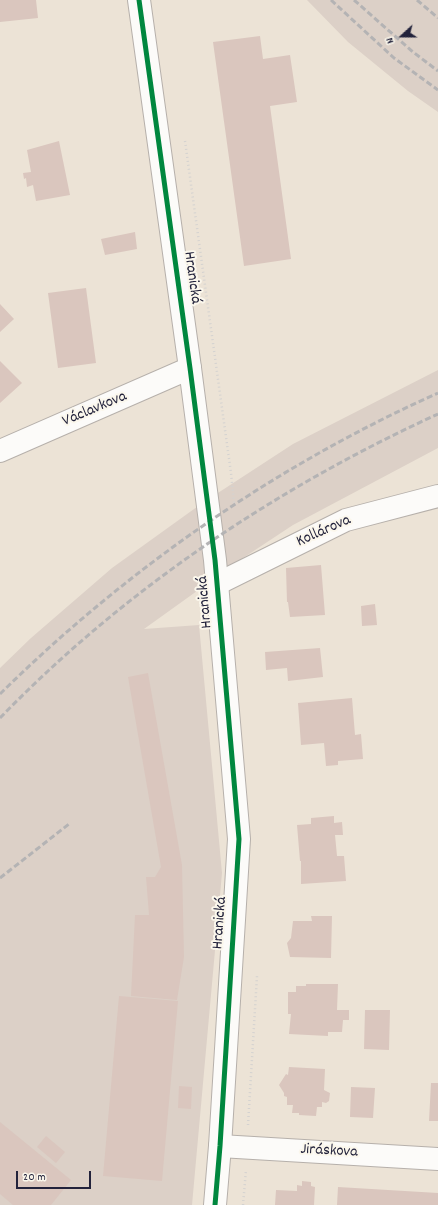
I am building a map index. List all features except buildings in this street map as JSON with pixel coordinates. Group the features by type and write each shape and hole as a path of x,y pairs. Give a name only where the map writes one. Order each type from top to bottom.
{"street":[{"name":"Hranická","path":"139,0 190,368 217,584 239,839 215,1205"},
{"name":"Václavkova","path":"0,451 190,368"},
{"name":"Kollárova","path":"217,584 346,520 438,496"},
{"name":"Jiráskova","path":"220,1146 438,1159"}],"path":[{"path":"248,1126 257,969"}],"shaded area":[{"path":"307,0 438,0 438,112 408,91 348,42"},
{"path":"438,370 438,448 293,525 243,558 144,629 199,625 222,873 192,1205 0,1205 0,668 31,638 112,568 201,504 293,444"}],"railway":[{"path":"331,0 394,58 438,90"},
{"path":"354,0 413,52 438,71"},
{"path":"417,0 438,18"},
{"path":"0,694 99,604 151,563 206,524 261,487 319,453 438,393"},
{"path":"0,718 48,671 98,627 150,585 205,546 261,509 319,475 378,443 438,414"},
{"path":"0,878 69,824"}],"cycle path":[{"path":"139,0 215,560 239,839 215,1205"}]}
